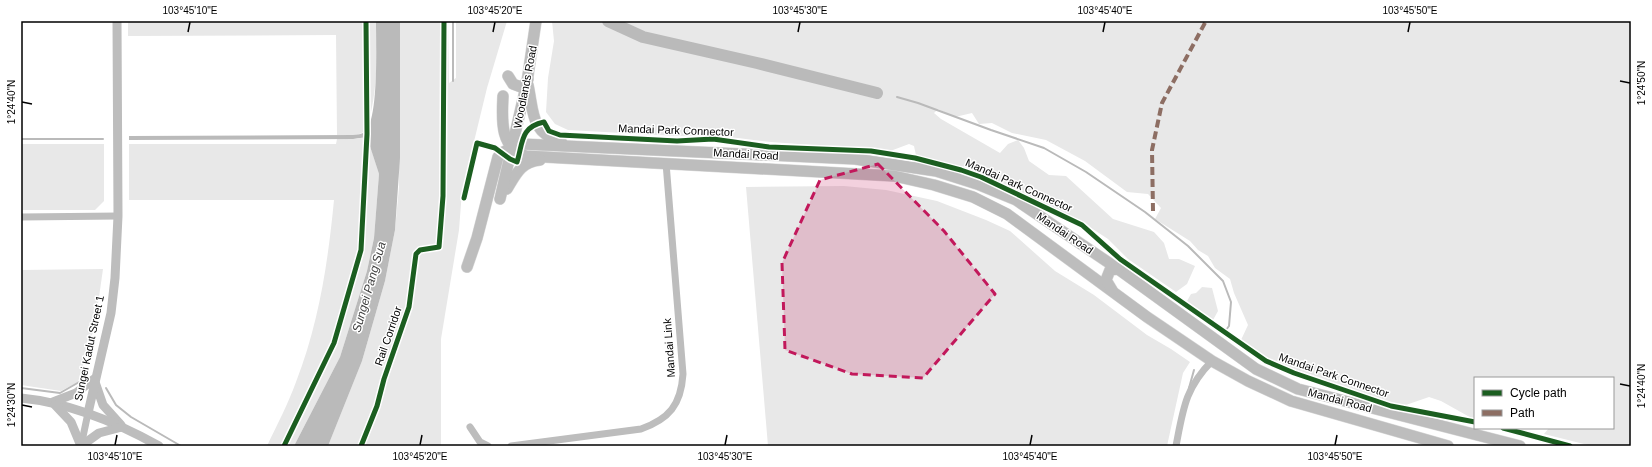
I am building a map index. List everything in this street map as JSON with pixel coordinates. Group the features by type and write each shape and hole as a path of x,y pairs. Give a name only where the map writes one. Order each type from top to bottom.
{"main road":[{"name":"Woodlands Road","path":"529,162 516,172 500,199 513,148 527,81 536,21"},
{"path":"508,76 513,84 521,87 527,81"},
{"path":"527,81 534,115 542,132 553,140 572,146"},
{"path":"503,96 502,127 506,139 513,148 520,154 526,156 557,159"},
{"path":"467,267 477,238 497,161 501,153 521,144 572,146"},
{"name":"Mandai Road","path":"572,146 882,162 936,171 977,184 1016,200 1118,269 1243,360 1284,383 1298,389 1348,403 1520,446"},
{"path":"788,156 799,163 800,170"},
{"path":"504,182 513,169 529,162 557,159"},
{"name":"Mandai Road","path":"557,159 666,163 894,176 934,185 973,197 1007,214 1112,291 1212,361 1248,381 1292,401 1448,446"},
{"path":"1112,291 1106,280 1107,275 1110,270 1118,269"}],"street":[{"name":"Sungei Kadut Street 1","path":"88,413 94,379 111,313 115,278 118,216 117,21"},
{"name":"Mandai Link","path":"511,446 641,429 657,423 668,415 675,405 682,387 683,374 666,163"},
{"path":"21,217 118,216"},
{"path":"1176,446 1189,393 1196,379 1212,361"},
{"path":"52,402 76,393 94,379 103,405 123,427"},
{"path":"21,398 52,402 88,413 123,427 159,446"},
{"path":"52,402 71,422 81,446"},
{"path":"81,446 88,413"},
{"path":"470,426 480,442 488,446"},
{"path":"81,446 99,433 123,427"}],"highlighted area":[{"path":"878,164 944,231 995,294 923,378 852,374 785,350 782,263 820,180"}],"shaded area":[{"path":"128,21 376,21 375,90 366,131 357,135 337,135 336,35 128,36"},
{"path":"400,21 448,21 449,83 456,78 456,21 507,21 487,88 462,191 459,230 441,339 441,446 328,446 362,361 385,281 395,230 399,187"},
{"path":"552,21 1631,21 1631,446 1592,446 1544,434 1548,429 1614,429 1614,377 1474,377 1474,419 1441,401 1429,397 1400,407 1338,390 1318,377 1282,365 1268,358 1241,340 1248,325 1234,293 1230,279 1215,268 1208,256 1198,250 1190,241 1155,219 1161,208 1148,194 1127,192 1085,161 1046,140 1012,133 992,123 979,124 972,113 955,117 938,109 934,113 941,119 1000,153 1008,144 1018,140 1024,148 1029,161 1049,175 1066,176 1113,219 1154,232 1164,243 1169,259 1179,259 1195,266 1187,284 1176,292 1128,259 1108,239 1082,222 1006,187 952,167 917,160 914,146 909,144 893,150 881,150 771,142 713,135 677,136 568,130 555,124 546,112 548,78 554,41"},
{"path":"367,136 379,174 374,238 367,271 340,357 294,446 267,446 293,390 304,360 317,315 329,246 334,200 129,200 129,144 336,144 337,139 357,139"},
{"path":"21,144 104,144 104,201 95,210 21,210"},
{"path":"844,186 886,190 937,201 1010,231 1055,271 1094,295 1147,335 1190,362 1183,373 1167,446 768,446 746,187"},
{"path":"103,269 95,325 78,382 61,391 21,385 21,270"},
{"path":"1202,287 1212,288 1218,311 1213,320 1187,301 1191,294 1196,293"}],"water":[{"name":"Sungei Pang Sua","path":"376,21 400,21 400,158 395,230 385,281 362,361 328,446 294,446 340,357 367,271 374,238 379,174 367,137 353,139 129,140 129,136 353,135 364,133 369,125 373,112 375,97"}],"waterway":[{"path":"453,21 453,81"},
{"path":"608,21 643,37 757,63 877,93"},
{"path":"897,97 918,103 1044,148 1086,172 1145,212 1188,246 1223,281 1231,302 1229,326 1226,330"},
{"path":"21,139 103,139"},
{"path":"1189,388 1194,370"},
{"path":"21,388 60,393 81,381"},
{"path":"106,388 116,405 131,417 181,446"}],"marked path":[{"path":"1153,211 1152,150 1162,103 1206,21"}],"cycle path":[{"path":"284,446 334,343 361,250 367,134 366,21"},
{"name":"Rail Corridor","path":"361,446 377,406 384,379 409,307 416,254 420,250 439,247 443,196 444,21"},
{"name":"Mandai Park Connector","path":"464,198 477,143 495,148 510,159 517,162 526,132 536,124 544,122 549,131 560,135 677,141 713,139 769,147 871,151 915,158 981,177 1082,225 1120,259 1266,361 1294,373 1391,406 1474,422"},
{"path":"1507,429 1570,446"}]}
